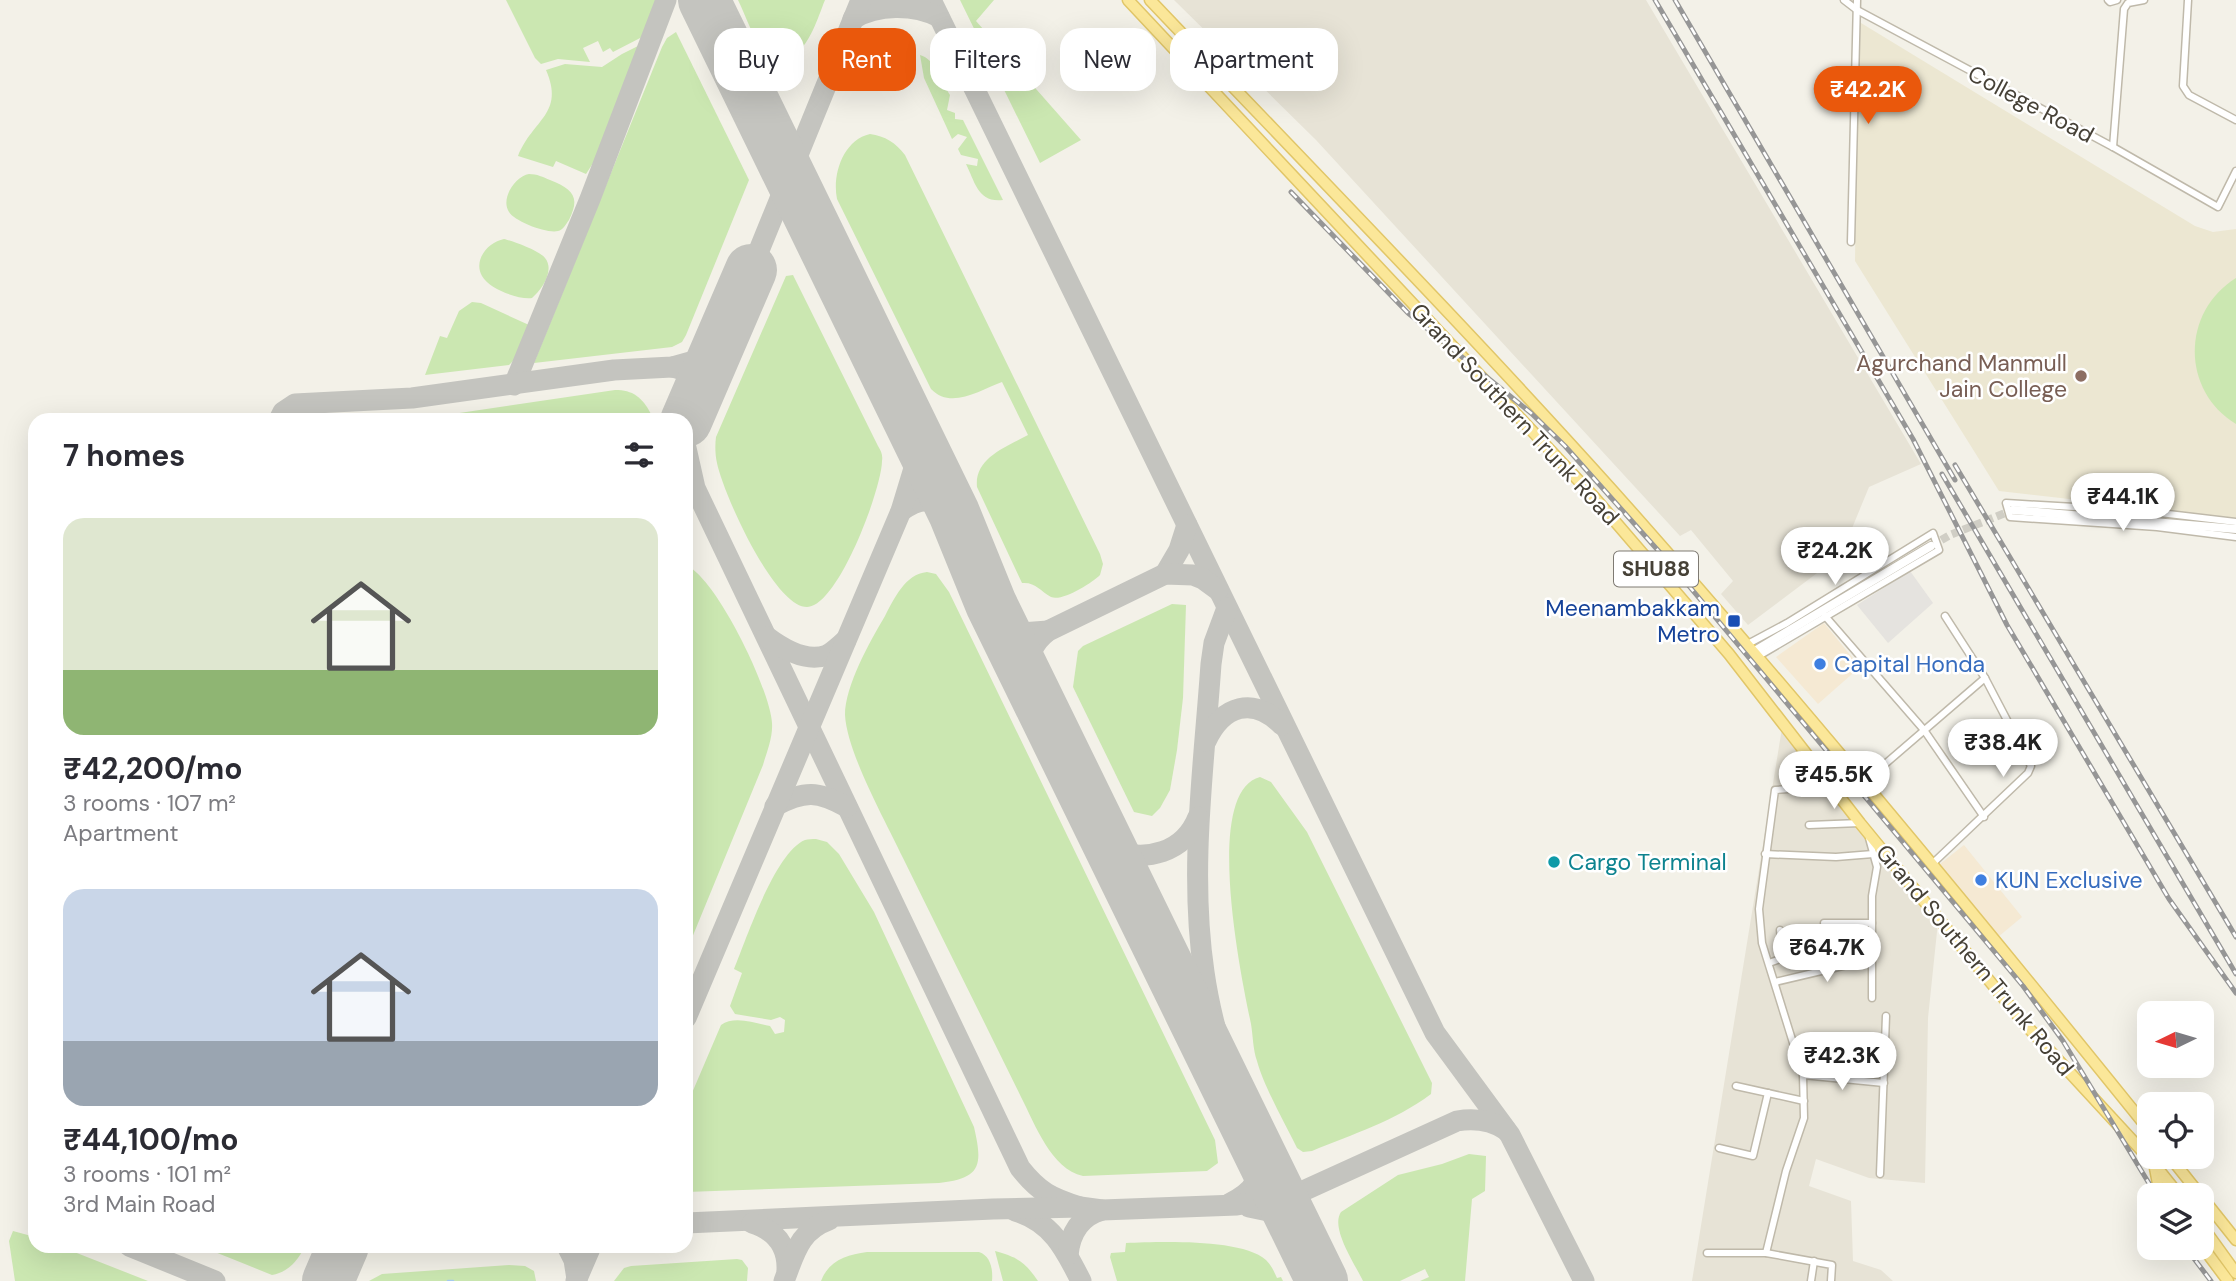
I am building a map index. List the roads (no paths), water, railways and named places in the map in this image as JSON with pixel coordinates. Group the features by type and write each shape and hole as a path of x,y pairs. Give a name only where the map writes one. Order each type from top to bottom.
{"main road":[{"name":"Grand Southern Trunk Road","path":"1128,0 1594,498 1729,654 1860,823 2024,1023 2137,1145"},
{"name":"Grand Southern Trunk Road","path":"1150,0 1553,426 1752,651 2137,1115"},
{"name":"SHU88","path":"2158,1169 2170,1183"},
{"path":"2180,1169 2236,1240"},
{"path":"2214,1243 2236,1273"},
{"path":"2213,1260 2228,1281"}],"street":[{"name":"College Road","path":"1843,0 2218,207 2236,171"},
{"path":"1852,242 1857,0"},
{"path":"2108,0 2117,0"},
{"path":"2113,147 2124,9 2127,2 2144,0"},
{"path":"2188,0 2183,86 2189,95 2236,120"},
{"path":"2236,522 2090,507 2006,503 2010,517 2157,527 2236,537"},
{"path":"2013,510 2236,529"},
{"path":"1933,533 1939,550 1825,616 1752,651 1787,623 1933,533"},
{"path":"1752,651 1931,546"},
{"path":"1825,616 1924,730 1984,817"},
{"path":"1931,865 1984,817 2028,773 2031,766 1985,678 1945,616"},
{"path":"1863,783 1985,678"},
{"path":"1766,1253 1786,1171 1804,1118 1804,1101 1803,1075 1762,943 1759,909 1765,854 1775,790 1831,786"},
{"path":"1809,825 1860,823"},
{"path":"1868,833 1877,867 1872,896 1872,998"},
{"path":"1765,854 1836,857 1873,853"},
{"path":"1824,923 1872,923"},
{"path":"1769,963 1783,958 1780,930"},
{"path":"1775,982 1872,959"},
{"path":"1880,1174 1885,1016"},
{"path":"1803,1075 1884,1083"},
{"path":"1736,1086 1804,1101"},
{"path":"1719,1148 1753,1157 1768,1093"},
{"path":"1707,1253 1766,1253 1832,1265 1831,1281"},
{"path":"1811,1281 1814,1261"}],"waterway":[{"path":"448,1281 453,1281"}],"tunnel":[{"path":"1931,546 1950,535 2013,510"}],"railway":[{"path":"1655,0 1913,439 2007,625 2169,899 2236,993"},
{"path":"1675,0 1955,480"},
{"path":"1291,192 1408,313 1531,413 1565,446 1679,574 2023,986 2063,1041 2149,1183"},
{"path":"1955,465 2236,937"},
{"path":"1942,474 2236,974"},
{"path":"2195,1260 2211,1281"}],"place":[{"name":"Agurchand Manmull Jain College","path":"2081,376"},
{"name":"Meenambakkam Metro","path":"1734,621"},
{"name":"Capital Honda","path":"1820,664"},
{"name":"Cargo Terminal","path":"1554,862"},
{"name":"KUN Exclusive","path":"1981,880"}]}
